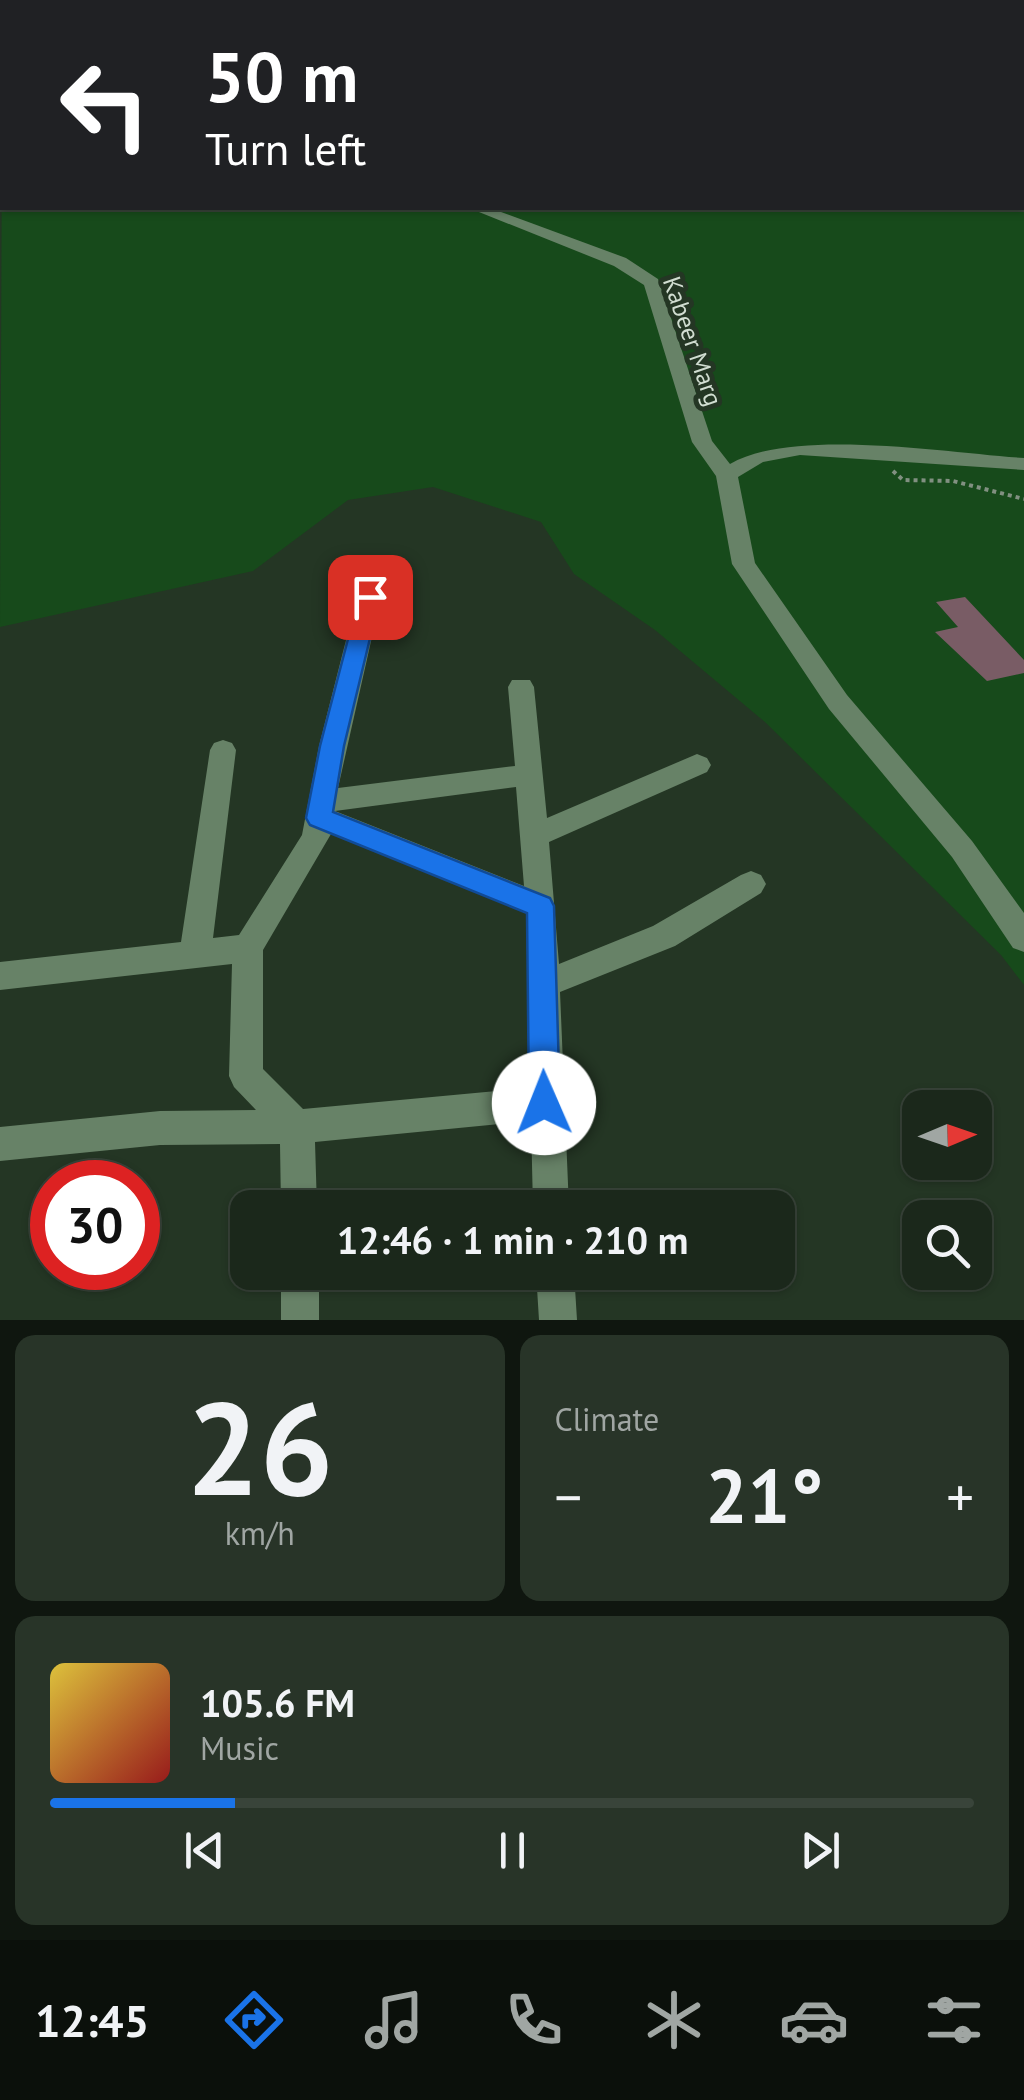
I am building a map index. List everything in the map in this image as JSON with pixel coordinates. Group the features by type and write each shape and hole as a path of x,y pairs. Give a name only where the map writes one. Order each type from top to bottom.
{"street":[{"name":"Kabeer Marg","path":"482,210 620,262 652,283 702,442 727,474"},
{"path":"1024,464 800,448 757,457 727,474 744,564 838,702 962,849 1024,938"},
{"path":"298,1190 297,1127 246,1076 248,948 316,837 370,597"},
{"path":"520,687 536,835 550,1190"},
{"path":"196,954 223,750"},
{"path":"536,835 697,765"},
{"path":"321,810 529,775"},
{"path":"321,810 540,906"},
{"path":"542,985 664,936 751,884"},
{"path":"0,976 248,948"},
{"path":"0,1144 160,1128 297,1127 544,1103"},
{"path":"300,1290 300,1320"},
{"path":"556,1290 558,1320"}],"path":[{"path":"877,452 904,480 952,481 1024,499"}],"green space":[{"path":"2,210 1024,210 1024,985 1001,955 765,722 655,630 574,574 541,522 433,487 348,500 253,571 0,627"}],"building":[{"path":"965,597 1024,660 1024,673 987,681 935,632 958,627 936,602"}],"route":[{"path":"370,597 332,746 319,818 540,906 544,1103"}]}
